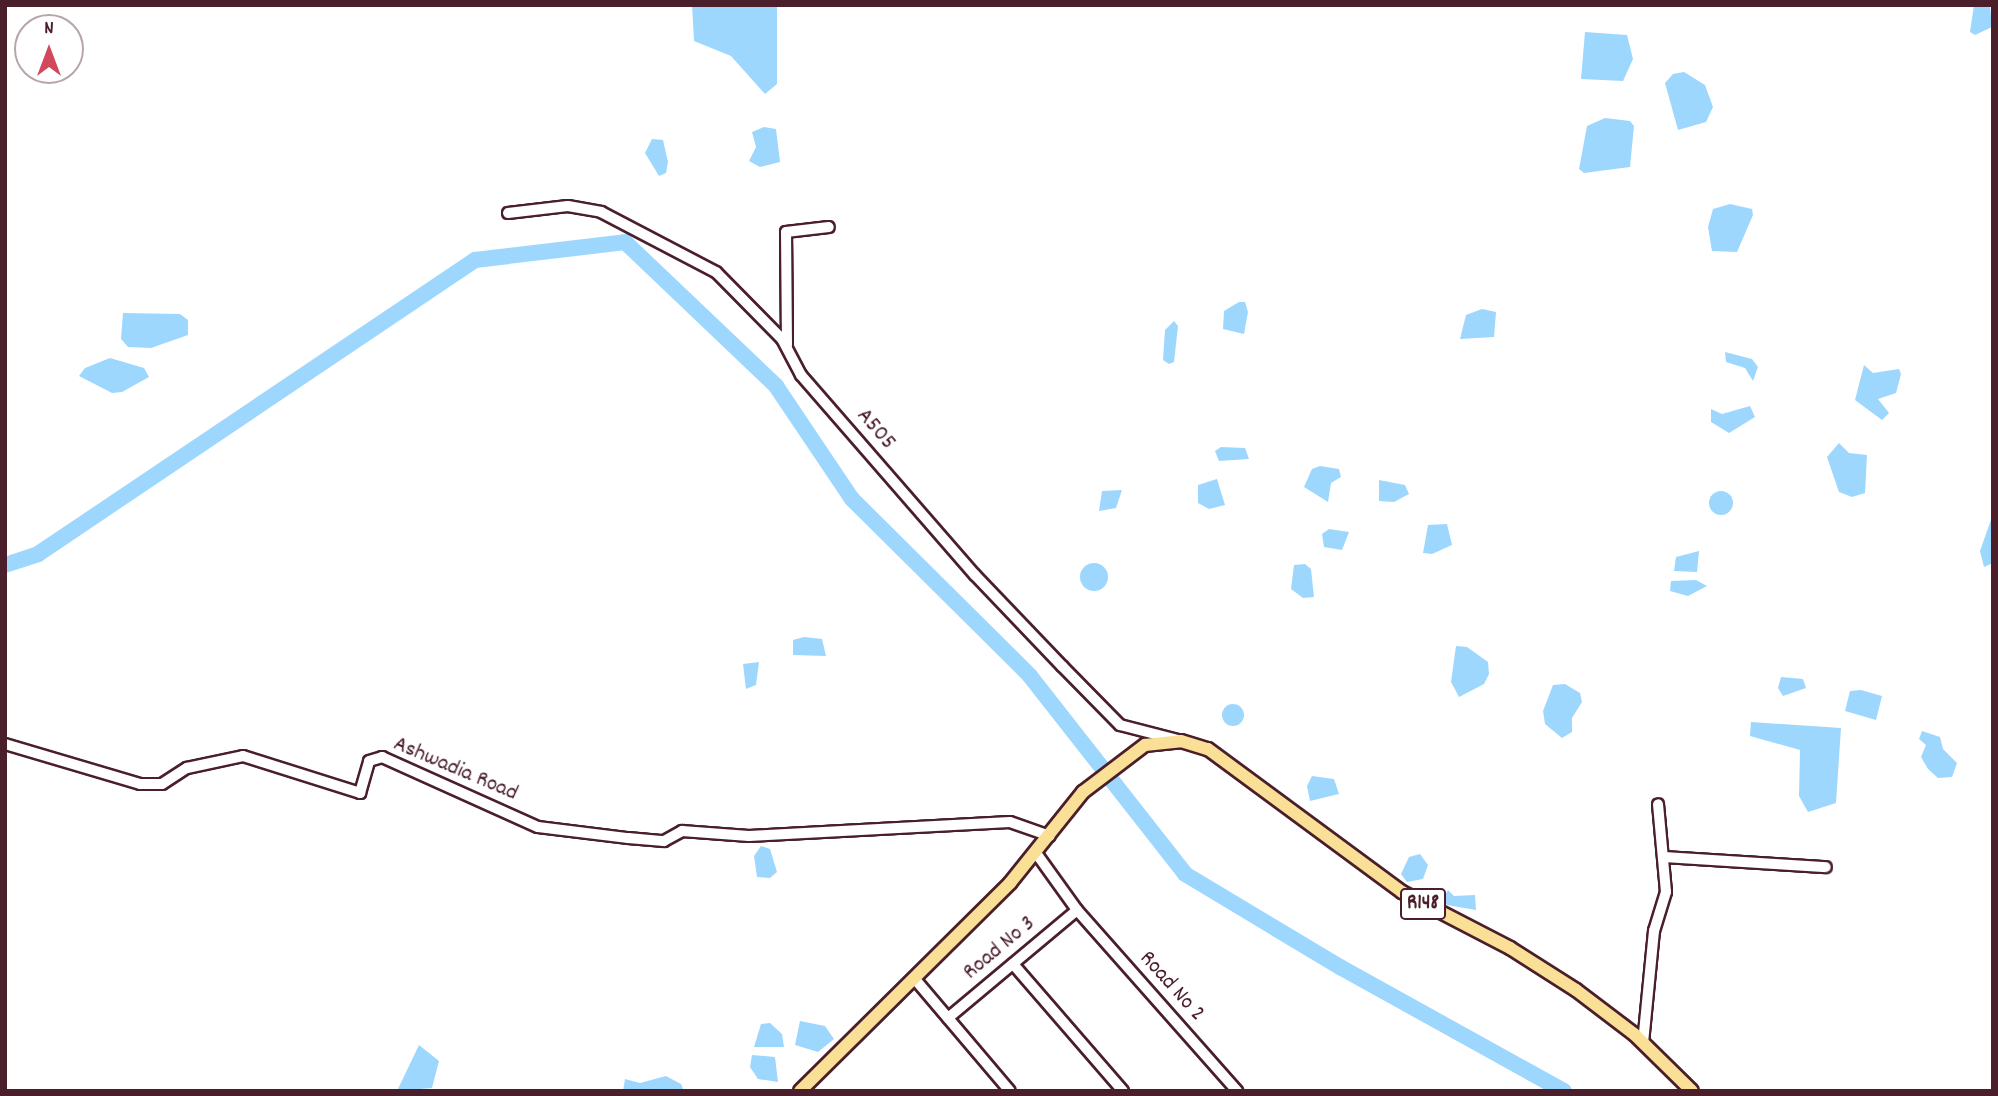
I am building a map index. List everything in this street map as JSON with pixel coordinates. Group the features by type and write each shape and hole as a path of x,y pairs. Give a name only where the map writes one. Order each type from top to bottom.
{"main road":[{"name":"R148","path":"800,1091 1036,853 1083,792 1145,745 1181,741 1208,749 1402,892 1510,948 1576,990 1643,1043 1692,1091"}],"street":[{"name":"A505","path":"509,213 568,206 601,212 685,252 716,272 788,349 801,375 967,566 1120,725 1181,741"},
{"path":"788,349 786,232 829,227"},
{"name":"Ashwadia Road","path":"5,744 140,783 162,783 187,768 243,756 360,793 369,761 383,757 552,831 664,841 682,831 749,836 1010,822 1049,836"},
{"path":"1643,1043 1654,930 1666,892 1665,857 1658,804"},
{"name":"Road No 2","path":"1036,853 1077,910 1237,1091"},
{"path":"1665,857 1826,867"},
{"name":"Road No 3","path":"948,1018 1077,910"},
{"path":"1013,964 1122,1091"},
{"path":"914,978 1010,1091"}],"water":[{"path":"692,5 777,5 777,84 765,94 731,56 694,41"},
{"path":"1974,5 1990,5 1992,27 1975,35 1970,32"},
{"path":"1585,32 1627,35 1633,59 1623,81 1581,79"},
{"path":"1684,72 1705,85 1713,107 1706,122 1678,130 1665,83 1673,74"},
{"path":"1605,118 1630,121 1634,126 1630,167 1584,173 1579,169 1587,126"},
{"path":"764,127 776,129 780,162 760,167 749,161 756,147 752,132"},
{"path":"652,139 663,140 668,162 666,173 659,176 645,153"},
{"path":"1730,204 1752,209 1753,215 1737,252 1712,251 1708,227 1713,209"},
{"path":"1239,302 1245,302 1248,312 1244,334 1223,329 1224,311"},
{"path":"1482,309 1496,312 1494,337 1460,339 1466,315"},
{"path":"123,313 180,314 188,320 188,335 151,348 128,347 121,339"},
{"path":"1174,321 1178,326 1174,362 1169,364 1163,360 1165,330"},
{"path":"1725,352 1752,359 1758,367 1753,381 1745,368 1726,362"},
{"path":"110,358 144,368 149,377 122,392 112,393 79,376 85,368"},
{"path":"1864,365 1873,373 1899,369 1901,374 1896,393 1878,399 1889,413 1882,420 1855,400"},
{"path":"1750,406 1755,417 1729,433 1711,422 1711,409 1722,414"},
{"path":"1839,443 1849,453 1867,455 1865,493 1852,497 1839,492 1827,457"},
{"path":"1221,447 1245,448 1249,459 1219,461 1215,451"},
{"path":"1320,466 1339,469 1341,477 1331,483 1328,502 1304,487 1312,469"},
{"path":"1217,479 1225,505 1209,509 1198,503 1198,485"},
{"path":"1379,480 1405,485 1409,494 1394,502 1379,501"},
{"path":"1122,490 1116,508 1099,511 1102,491"},
{"path":"1721,491 1729,495 1733,503 1729,511 1721,515 1713,511 1709,503 1713,495"},
{"path":"1993,514 1993,563 1984,567 1980,551"},
{"path":"1447,524 1452,545 1432,554 1423,553 1428,525"},
{"path":"1329,529 1349,532 1342,550 1324,547 1322,534"},
{"path":"1699,551 1697,572 1674,571 1676,557"},
{"path":"1094,563 1104,567 1108,577 1104,587 1094,591 1084,587 1080,577 1084,567"},
{"path":"1305,564 1311,569 1314,597 1303,598 1291,589 1294,565"},
{"path":"1696,580 1707,586 1688,596 1670,591 1671,581"},
{"path":"804,637 822,639 826,656 793,655 793,640"},
{"path":"1456,646 1467,647 1488,662 1489,674 1484,684 1459,697 1451,682"},
{"path":"759,662 756,685 746,689 743,664"},
{"path":"1781,677 1803,679 1806,688 1783,696 1778,688"},
{"path":"1565,684 1580,693 1582,702 1572,718 1572,732 1562,738 1545,724 1543,711 1553,685"},
{"path":"1861,690 1882,696 1876,720 1845,711 1850,691"},
{"path":"1233,704 1241,707 1244,715 1241,723 1233,726 1225,723 1222,715 1225,707"},
{"path":"1751,722 1841,728 1836,803 1808,812 1799,796 1800,750 1750,736"},
{"path":"1922,731 1940,737 1943,749 1957,763 1952,777 1938,778 1928,769 1921,757 1926,745 1919,739"},
{"path":"1312,776 1334,779 1339,794 1310,801 1307,786"},
{"path":"761,846 770,849 777,872 770,878 757,877 754,856"},
{"path":"1420,854 1428,865 1423,879 1407,882 1401,874 1409,857"},
{"path":"1448,890 1454,896 1475,895 1476,910 1447,905 1443,899"},
{"path":"800,1021 825,1026 834,1039 818,1052 795,1045"},
{"path":"770,1023 782,1034 784,1047 754,1047 761,1024"},
{"path":"419,1045 439,1061 432,1088 397,1091"},
{"path":"752,1055 775,1057 778,1082 758,1079 750,1067"},
{"path":"666,1076 681,1084 684,1091 623,1091 625,1079 640,1083"}],"waterway":[{"path":"5,565 38,554 475,260 625,242 776,386 852,499 1030,676 1185,874 1340,967 1564,1091"}]}
